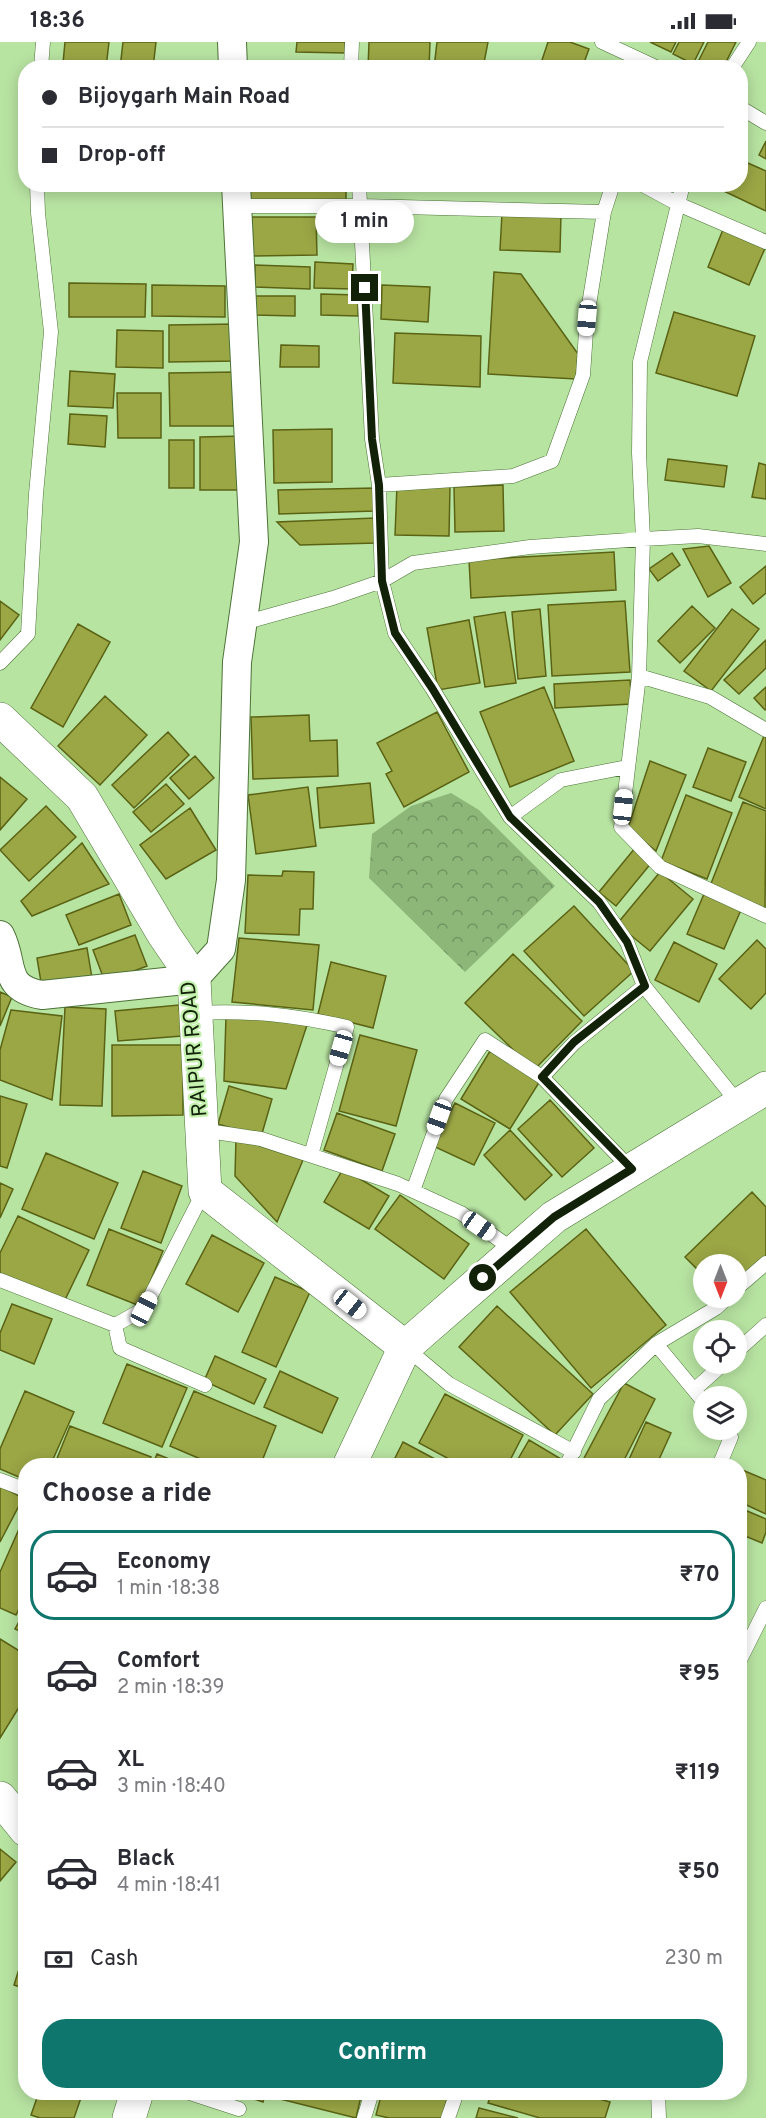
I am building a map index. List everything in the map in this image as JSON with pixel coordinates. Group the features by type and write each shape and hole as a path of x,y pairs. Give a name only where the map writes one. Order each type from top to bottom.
{"street":[{"path":"232,42 233,60"},
{"path":"0,934 5,944 12,980 25,992 42,995 194,979 221,950 231,880 240,624 254,542 236,195"},
{"name":"RAIPUR ROAD","path":"0,719 82,797 164,935 194,979 205,1191"},
{"path":"353,1458 405,1347 554,1217 753,1097"},
{"path":"205,1191 405,1347"},
{"path":"0,1798 18,1818"},
{"path":"129,2118 135,2100"}],"lane":[{"path":"41,60 43,42"},
{"path":"351,42 351,60"},
{"path":"603,42 641,60"},
{"path":"737,60 748,42"},
{"path":"748,112 766,123"},
{"path":"0,663 28,634 36,494 51,332 37,192"},
{"path":"360,192 372,439 379,485 382,581 395,633 432,688 510,817 599,902 627,942 645,986 753,1097"},
{"path":"379,485 513,476 552,461 583,375 587,318 604,212 610,192"},
{"path":"656,192 766,242"},
{"path":"681,192 640,362 639,453 643,539 639,676 621,827 660,867 766,916"},
{"path":"236,195 361,206 604,212"},
{"path":"240,624 333,598 382,581 413,563 530,547 698,536 766,544"},
{"path":"639,676 710,697 766,730"},
{"path":"510,817 561,780 627,768"},
{"path":"542,1077 574,1042 645,986"},
{"path":"195,1013 244,1010 299,1016 347,1027 311,1155"},
{"path":"413,1191 446,1099 485,1040 542,1077 632,1169"},
{"path":"201,1130 261,1139 413,1191 461,1213 514,1251"},
{"path":"115,1325 144,1309 205,1191"},
{"path":"747,1279 766,1263"},
{"path":"0,1280 115,1325"},
{"path":"571,1458 599,1399 656,1344 716,1308"},
{"path":"115,1325 120,1348 205,1385"},
{"path":"747,1342 766,1325"},
{"path":"656,1344 693,1389"},
{"path":"405,1347 449,1384 574,1452"},
{"path":"698,1386 712,1374"},
{"path":"723,1458 731,1440"},
{"path":"0,1480 18,1487"},
{"path":"747,1646 766,1608"},
{"path":"211,2100 239,2109"},
{"path":"364,2118 370,2100"},
{"path":"448,2118 454,2100"},
{"path":"658,2100 659,2118"}],"green space":[{"path":"451,793 479,810 555,886 465,972 369,878 372,834 411,806"}],"building":[{"path":"65,42 109,42 107,60 63,60"},
{"path":"123,42 156,42 154,60 121,60"},
{"path":"297,42 345,42 345,53 296,52"},
{"path":"369,42 430,42 429,60 368,60"},
{"path":"437,42 488,42 485,60 435,60"},
{"path":"548,42 570,42 589,49 585,60 542,60"},
{"path":"650,42 676,42 671,52"},
{"path":"679,42 704,42 695,60 685,60 673,54"},
{"path":"708,42 736,42 727,60 699,60"},
{"path":"766,141 766,159 759,155"},
{"path":"748,163 766,171 766,211 726,192 748,192"},
{"path":"249,192 346,192 346,203 250,203"},
{"path":"502,213 561,214 560,252 500,250"},
{"path":"252,217 316,217 317,255 253,256"},
{"path":"724,227 766,246 749,285 708,267"},
{"path":"315,262 353,264 352,289 314,288"},
{"path":"255,265 310,267 310,289 255,287"},
{"path":"494,272 521,274 578,354 576,379 488,374"},
{"path":"69,283 146,284 145,317 69,317"},
{"path":"152,285 225,286 225,317 152,316"},
{"path":"382,285 430,287 428,322 381,319"},
{"path":"321,294 358,295 358,316 321,315"},
{"path":"254,296 295,296 295,316 254,315"},
{"path":"674,312 755,336 737,396 656,373"},
{"path":"236,324 237,361 169,362 169,325"},
{"path":"117,330 163,331 163,368 116,367"},
{"path":"395,333 481,336 480,387 393,383"},
{"path":"281,345 319,346 319,367 280,367"},
{"path":"70,371 115,374 113,408 68,406"},
{"path":"236,372 237,426 170,426 169,373"},
{"path":"117,393 161,393 161,438 118,438"},
{"path":"70,414 107,416 105,447 68,444"},
{"path":"332,429 332,482 274,483 273,430"},
{"path":"245,436 246,490 200,490 200,437"},
{"path":"169,440 194,440 194,488 169,488"},
{"path":"668,459 727,466 724,487 665,480"},
{"path":"759,463 766,465 766,499 752,497"},
{"path":"397,485 450,487 449,536 395,535"},
{"path":"503,485 504,531 455,532 454,487"},
{"path":"375,488 375,511 279,514 278,490"},
{"path":"375,518 377,543 300,545 277,522"},
{"path":"709,546 731,583 708,597 683,549"},
{"path":"614,552 616,590 471,598 469,560"},
{"path":"672,553 680,565 658,581 649,569"},
{"path":"766,566 766,593 753,604 740,587"},
{"path":"0,601 19,615 0,640"},
{"path":"625,601 630,672 552,676 548,605"},
{"path":"692,606 715,628 680,663 658,641"},
{"path":"540,609 546,676 518,679 512,612"},
{"path":"732,609 759,629 711,691 684,671"},
{"path":"505,612 516,683 485,687 474,617"},
{"path":"469,620 480,683 438,690 427,628"},
{"path":"78,624 110,642 63,727 31,708"},
{"path":"766,640 766,668 739,694 724,680"},
{"path":"630,680 632,704 555,708 554,684"},
{"path":"544,687 574,761 510,787 480,712"},
{"path":"766,687 766,709 765,710 754,698"},
{"path":"105,696 147,735 100,785 58,746"},
{"path":"437,712 469,772 404,807 386,774 392,771 377,743"},
{"path":"309,715 310,741 337,740 338,776 253,779 251,717"},
{"path":"168,732 189,755 134,808 112,785"},
{"path":"764,736 766,737 766,809 739,797"},
{"path":"708,748 746,762 731,801 693,787"},
{"path":"195,756 214,778 189,799 170,778"},
{"path":"650,761 686,775 656,851 628,828"},
{"path":"0,777 27,799 0,830"},
{"path":"370,783 374,823 320,828 317,788"},
{"path":"166,784 184,804 151,832 133,812"},
{"path":"308,787 316,846 256,854 248,795"},
{"path":"686,795 732,813 707,879 661,861"},
{"path":"743,802 766,811 765,908 710,886"},
{"path":"46,806 76,837 29,881 0,850"},
{"path":"190,808 216,850 166,879 140,845"},
{"path":"82,843 109,884 32,916 21,901"},
{"path":"635,848 652,862 616,906 599,892"},
{"path":"283,871 314,872 313,909 300,909 299,935 245,933 248,875 282,876"},
{"path":"660,872 693,899 650,951 617,924"},
{"path":"119,894 131,925 79,945 66,915"},
{"path":"704,894 741,910 724,949 687,934"},
{"path":"574,906 634,971 584,1016 524,951"},
{"path":"135,935 147,966 105,982 93,950"},
{"path":"239,938 319,945 313,1010 232,1002"},
{"path":"757,940 766,949 766,993 751,1009 719,979"},
{"path":"674,942 717,964 699,1002 655,980"},
{"path":"87,948 92,978 42,988 37,958"},
{"path":"513,954 582,1021 534,1070 465,1003"},
{"path":"331,962 386,976 373,1028 318,1014"},
{"path":"0,992 12,997 0,1026"},
{"path":"179,1005 182,1036 118,1041 115,1011"},
{"path":"65,1007 106,1009 102,1106 60,1105"},
{"path":"11,1010 62,1016 52,1100 0,1080 0,1050"},
{"path":"226,1016 309,1019 286,1089 224,1081"},
{"path":"360,1035 417,1050 396,1126 339,1111"},
{"path":"112,1045 183,1045 183,1115 112,1116"},
{"path":"490,1051 540,1081 510,1129 461,1099"},
{"path":"229,1086 272,1099 261,1137 218,1124"},
{"path":"0,1096 27,1104 7,1168 0,1166"},
{"path":"550,1100 594,1148 562,1177 518,1129"},
{"path":"455,1103 495,1123 474,1165 433,1146"},
{"path":"337,1113 395,1134 382,1171 324,1150"},
{"path":"510,1130 552,1175 525,1200 484,1155"},
{"path":"236,1138 303,1160 277,1222 235,1176"},
{"path":"46,1153 118,1183 94,1239 22,1209"},
{"path":"343,1169 389,1196 369,1229 324,1202"},
{"path":"143,1171 182,1186 161,1243 121,1228"},
{"path":"0,1183 13,1189 0,1218"},
{"path":"752,1192 766,1207 766,1256 747,1274 747,1254 693,1254 693,1265 685,1257"},
{"path":"400,1195 469,1244 444,1279 375,1229"},
{"path":"18,1216 89,1250 63,1304 0,1273 0,1253"},
{"path":"109,1229 163,1251 140,1306 87,1285"},
{"path":"586,1229 666,1325 591,1388 510,1292"},
{"path":"212,1235 264,1263 238,1312 186,1284"},
{"path":"275,1277 310,1292 276,1367 242,1352"},
{"path":"12,1304 52,1319 34,1364 0,1350 0,1333"},
{"path":"497,1306 593,1394 555,1435 459,1347"},
{"path":"215,1356 266,1379 254,1404 204,1381"},
{"path":"127,1364 187,1388 162,1447 103,1423"},
{"path":"280,1371 338,1398 322,1433 264,1407"},
{"path":"624,1383 655,1399 625,1458 584,1458"},
{"path":"25,1391 74,1412 54,1458 18,1458 18,1477 0,1469 0,1449"},
{"path":"194,1391 276,1426 263,1458 198,1458 170,1446"},
{"path":"445,1394 523,1435 511,1458 447,1458 419,1443"},
{"path":"646,1422 671,1433 660,1458 630,1458"},
{"path":"70,1426 151,1457 151,1458 57,1458"},
{"path":"529,1440 559,1458 519,1458"},
{"path":"403,1442 433,1458 395,1458"},
{"path":"157,1454 167,1458 155,1458"},
{"path":"747,1472 766,1480 766,1514 747,1505"},
{"path":"0,1486 18,1495 18,1508 0,1542"},
{"path":"747,1511 766,1519 766,1532 762,1543 747,1537"},
{"path":"18,1531 18,1611 16,1615 0,1608 0,1572"},
{"path":"0,1639 18,1650 18,1709 0,1738"},
{"path":"0,1849 16,1862 0,1881"},
{"path":"18,1972 18,1986 14,1985"},
{"path":"36,2100 80,2100 74,2118 40,2118 31,2115"},
{"path":"284,2100 360,2100 356,2118"},
{"path":"380,2100 447,2100 442,2118 389,2118 376,2115"},
{"path":"489,2100 603,2100 610,2102 605,2118 540,2118 488,2103"},
{"path":"479,2108 518,2118 476,2118"}],"route":[{"path":"365,288 372,439 379,485 382,581 395,633 432,688 510,817 599,902 627,942 645,986 574,1042 542,1077 632,1169 554,1217 483,1278"}]}
